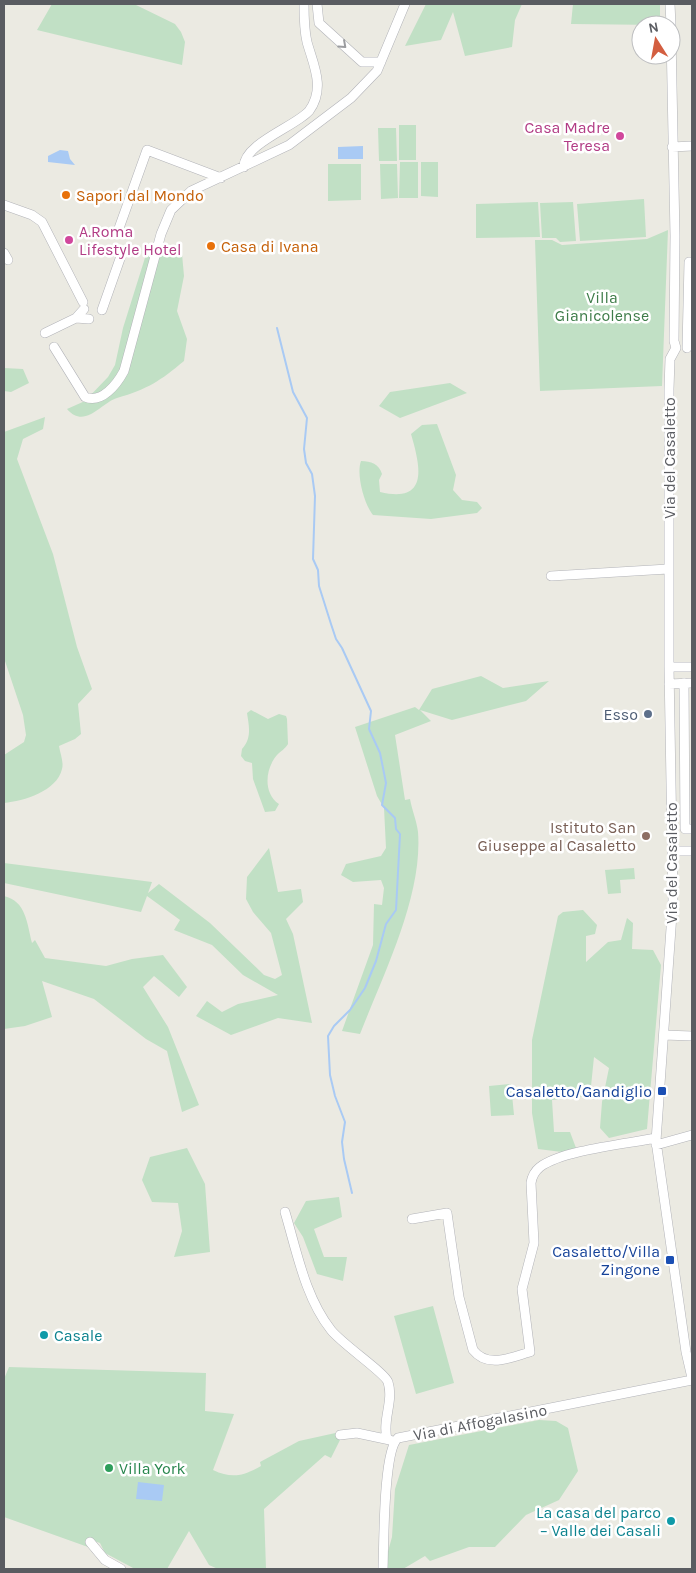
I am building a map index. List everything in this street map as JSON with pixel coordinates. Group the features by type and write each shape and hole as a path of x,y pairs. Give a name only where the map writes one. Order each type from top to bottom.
{"street":[{"path":"244,167 246,160 252,152 276,132 306,114 313,102 317,72 307,40 304,4"},
{"path":"54,347 82,395 87,398 95,398 111,390 124,371 161,234 170,210 191,191 289,145 368,83 381,62 405,4"},
{"path":"317,7 319,23 362,62 381,62"},
{"path":"671,65 675,262 674,341 676,348 690,348 691,262 675,262"},
{"path":"672,147 692,146"},
{"path":"118,230 147,150 221,178"},
{"path":"4,205 32,215 42,222 83,306 76,318"},
{"path":"102,310 121,256"},
{"path":"45,333 76,318 89,319"},
{"name":"Via del Casaletto","path":"676,348 670,355 669,365 668,569 672,905 656,1141 686,1352 692,1379"},
{"path":"551,576 668,569"},
{"path":"669,667 692,667"},
{"path":"669,684 688,683 685,829 692,829"},
{"path":"672,851 692,852"},
{"path":"664,1035 692,1036"},
{"path":"412,1219 447,1213 459,1297 473,1350 478,1358 497,1361 530,1352 522,1289 534,1243 531,1183 534,1174 547,1162 567,1155 692,1135"},
{"path":"285,1212 306,1281 325,1321 348,1347 379,1371 387,1381 389,1395 384,1424 391,1440"},
{"name":"Via di Affogalasino","path":"382,1569 391,1440 403,1436 692,1379"},
{"path":"340,1435 357,1433 391,1440"},
{"path":"90,1542 105,1560 121,1569"}],"green space":[{"path":"52,4 134,4 175,24 185,42 182,65 37,30"},
{"path":"426,4 522,4 515,20 512,47 465,56 453,12 441,40 405,46"},
{"path":"573,4 660,4 660,15 631,15 631,25 571,24"},
{"path":"399,125 416,125 416,160 399,160"},
{"path":"378,128 396,128 397,161 379,161"},
{"path":"400,162 418,162 418,198 399,198"},
{"path":"421,162 438,162 438,197 421,196"},
{"path":"328,164 361,164 361,200 328,201"},
{"path":"380,164 397,164 398,198 381,199"},
{"path":"644,199 646,237 580,241 577,204"},
{"path":"538,202 540,237 476,238 476,204"},
{"path":"573,202 576,241 560,242 556,238 542,238 540,203"},
{"name":"Villa Gianicolense","path":"668,230 662,386 540,391 535,240 552,240 562,245 647,239"},
{"path":"149,245 182,254 184,276 177,311 187,339 184,361 145,388 111,400 87,416 80,417 74,415 67,409 85,401 108,377 115,365 123,328"},
{"path":"4,368 23,369 29,383 11,392 4,391"},
{"path":"450,383 467,393 400,418 379,406 390,392"},
{"path":"45,417 43,429 23,439 17,459 53,554 77,647 92,689 78,704 81,734 75,739 59,746 63,763 59,777 39,794 4,803 4,755 24,742 26,735 23,715 4,658 4,432"},
{"path":"437,424 456,475 453,490 462,500 477,502 482,508 477,513 431,519 373,515 362,489 361,461 374,464 381,471 382,474 379,480 380,492 396,494 407,492 414,487 418,479 417,458 411,434 422,425"},
{"path":"481,676 503,688 549,681 526,701 452,720 420,710 431,721 395,735 405,800 410,799 417,824 418,857 414,882 408,908 390,961 360,1034 342,1031 373,945 374,904 382,905 384,888 381,880 353,882 341,875 346,864 381,856 386,848 384,808 377,796 355,727 415,707 419,710 432,689"},
{"path":"251,710 268,719 279,714 286,716 287,719 288,744 273,761 268,774 270,794 279,804 275,811 265,812 253,779 252,763 245,761 241,756 242,749 249,736 247,713"},
{"path":"269,848 278,892 301,889 303,902 286,919 293,934 312,1023 278,1018 231,1035 196,1016 207,1001 222,1012 238,1004 278,995 243,975 212,945 174,930 180,920 147,896 141,912 4,883 4,863 152,882 148,893 159,884 210,923 264,975 275,979 282,975 271,933 253,912 246,899 247,877"},
{"path":"634,868 635,879 620,880 621,893 608,894 605,870"},
{"path":"4,896 17,903 21,908 27,921 32,943 35,940 45,958 106,966 132,959 163,955 187,987 179,997 154,976 143,987 168,1027 199,1105 182,1112 167,1051 146,1039 94,999 42,981 52,1017 25,1026 4,1029"},
{"path":"583,910 597,925 595,934 586,936 586,962 608,942 621,940 627,918 633,923 632,949 653,950 661,965 647,1129 609,1138 600,1128 602,1102 609,1068 594,1057 590,1096 552,1100 554,1132 570,1132 576,1148 562,1152 538,1149 532,1113 532,1040 558,916 563,912"},
{"path":"511,1084 514,1115 491,1116 489,1086"},
{"path":"187,1148 205,1184 210,1252 174,1257 182,1231 178,1203 152,1202 142,1180 150,1157"},
{"path":"339,1197 342,1217 314,1229 324,1257 347,1257 343,1281 317,1274 303,1237 294,1223 306,1201"},
{"path":"433,1306 454,1383 416,1394 394,1316"},
{"name":"Villa York","path":"9,1367 206,1373 205,1411 234,1414 213,1470 226,1475 243,1474 255,1469 261,1466 260,1462 299,1441 340,1432 341,1438 331,1458 325,1455 264,1509 266,1569 218,1569 209,1565 189,1531 167,1569 135,1569 105,1553 100,1543 91,1540 88,1547 4,1517 4,1379"},
{"path":"539,1420 556,1421 568,1428 578,1471 559,1500 526,1515 495,1547 469,1547 430,1561 425,1556 403,1569 387,1569 387,1555 392,1537 395,1489 409,1445"}],"water":[{"path":"363,146 363,159 338,159 338,147"},
{"path":"60,150 68,151 70,159 75,165 48,162 48,156"},
{"path":"138,1482 164,1485 162,1501 136,1499"}],"waterway":[{"path":"277,328 293,392 307,418 304,449 306,463 312,474 315,496 313,559 318,570 319,586 336,639 371,711 369,729 380,753 386,783 382,805 395,818 396,829 400,834 396,910 386,924 376,961 365,988 350,1010 334,1026 328,1036 330,1075 335,1096 345,1122 342,1142 352,1193"}],"place":[{"name":"Casa Madre Teresa","path":"620,136"},
{"name":"Sapori dal Mondo","path":"66,195"},
{"name":"A.Roma Lifestyle Hotel","path":"69,240"},
{"name":"Casa di Ivana","path":"211,246"},
{"name":"Esso","path":"648,714"},
{"name":"Istituto San Giuseppe al Casaletto","path":"646,836"},
{"name":"Casaletto/Gandiglio","path":"662,1091"},
{"name":"Casaletto/Villa Zingone","path":"670,1260"},
{"name":"Casale","path":"44,1335"},
{"name":"Villa York","path":"109,1468"},
{"name":"La casa del parco – Valle dei Casali","path":"671,1521"}]}
